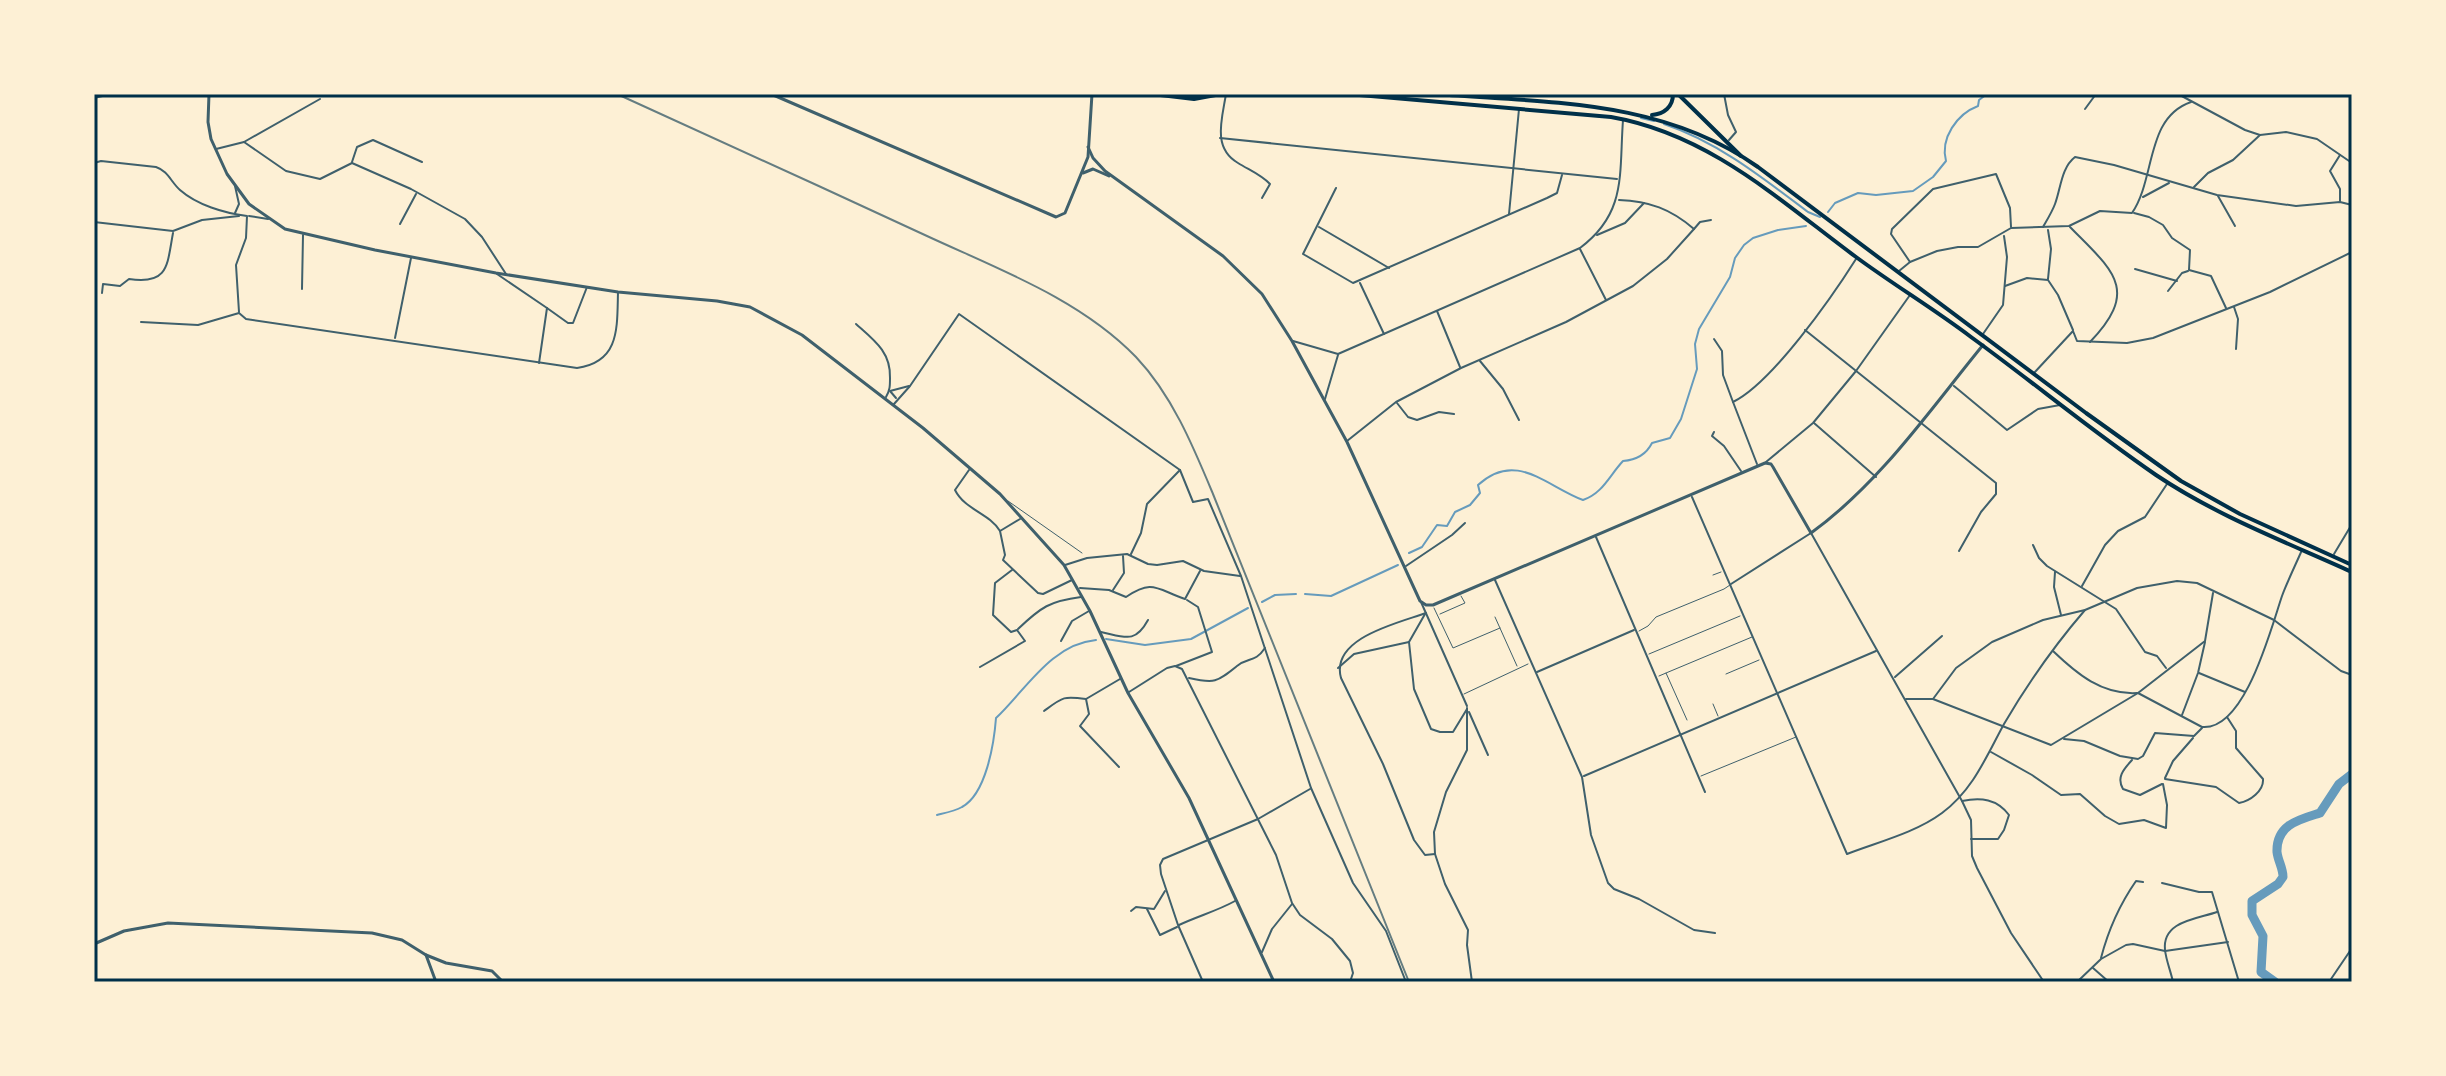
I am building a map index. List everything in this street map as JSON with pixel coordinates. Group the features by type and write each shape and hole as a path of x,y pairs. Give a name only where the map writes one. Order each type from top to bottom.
{"main road":[{"path":"1152,94 1183,98 1224,94"},
{"path":"1183,98 1190,94"},
{"path":"1348,94 1623,119 1670,132 1749,176 2168,483 2215,510 2352,572"},
{"path":"1437,94 1625,111 1695,131 1741,156 1818,211 2181,481 2240,514 2352,565"},
{"path":"1647,115 1665,110 1675,94 1741,156"}],"street":[{"path":"94,98 111,94"},
{"path":"209,94 208,122 215,149 235,186 249,204 268,219"},
{"path":"771,94 1056,217 1065,213 1081,174 1088,147 1092,94"},
{"path":"1224,94 1220,138 1228,156 1270,184 1262,198"},
{"path":"1724,94 1728,115 1736,132 1727,141"},
{"path":"2085,109 2096,94"},
{"path":"2178,94 2240,128 2260,135 2286,132 2317,139 2352,163"},
{"path":"215,149 244,142 320,99"},
{"path":"2132,213 2142,197 2163,124 2176,107 2191,102"},
{"path":"1509,215 1519,109"},
{"path":"1597,235 1612,214 1616,200 1623,119"},
{"path":"2193,188 2208,173 2233,160 2260,135"},
{"path":"1220,138 1619,179"},
{"path":"244,142 286,171 320,179 352,163 357,147 373,140 422,162"},
{"path":"1088,147 1098,165 1238,268 1262,294 1292,341 1347,442 1488,755"},
{"path":"2340,155 2330,171 2340,189 2340,202"},
{"path":"2042,229 2055,205 2060,182 2073,157 2217,195 2296,206 2340,202 2352,205"},
{"path":"94,163 101,161 163,170 186,195 234,214 268,219 303,234 507,275 750,307 802,335 894,405 1000,494 1064,565 1083,597 1128,693 1166,754 1272,981"},
{"path":"352,163 465,219 482,237 507,275"},
{"path":"1081,174 1093,169 1116,180"},
{"path":"1336,188 1303,254 1353,283 1557,193 1562,174"},
{"path":"1910,262 1891,234 1892,229 1933,189 1996,174 2009,205 2011,228"},
{"path":"2142,197 2169,182"},
{"path":"234,214 239,204 235,186"},
{"path":"400,224 416,193"},
{"path":"2217,195 2235,226"},
{"path":"1616,200 1645,203 1674,213 1694,229"},
{"path":"1292,341 1338,354 1580,248 1597,235 1625,223 1645,203"},
{"path":"1898,271 1910,262 1958,247 1978,247 2011,228 2069,226 2100,211 2132,213 2149,217 2163,225 2172,238 2190,250 2189,270"},
{"path":"94,222 173,231 202,220 247,216"},
{"path":"247,216 246,238 235,269 239,313 246,319 577,368 592,366 609,353 615,337 618,292"},
{"path":"1347,442 1396,402 1461,368 1607,301 1653,272 1700,222 1711,220"},
{"path":"1318,226 1389,268"},
{"path":"2069,226 2110,269 2117,291 2118,301 2109,322 2089,343"},
{"path":"2048,228 2051,249 2048,280 2058,295 2077,341 2089,343 2127,343 2153,338 2270,292 2352,252"},
{"path":"102,293 103,284 120,286 129,279 145,281 165,272 173,231"},
{"path":"1982,335 2001,311 2007,257 2003,233"},
{"path":"302,289 303,234"},
{"path":"1580,248 1607,301"},
{"path":"395,339 411,258"},
{"path":"1733,402 1748,394 1805,330 1857,258"},
{"path":"2135,269 2177,281"},
{"path":"2168,291 2182,273 2189,270 2211,276 2226,309"},
{"path":"496,273 568,323 573,323 587,287"},
{"path":"2005,286 2027,278 2048,280"},
{"path":"1359,281 1384,334"},
{"path":"1420,601 1433,605 1765,463 1813,423 1856,371 1910,295"},
{"path":"2234,306 2238,319 2236,349"},
{"path":"539,364 547,308"},
{"path":"1437,311 1461,368"},
{"path":"141,322 198,325 239,313"},
{"path":"894,405 959,314 1180,470 1193,502 1208,499 1241,576 1311,788 1353,883 1386,931 1406,982"},
{"path":"856,324 887,355 890,391 885,398"},
{"path":"1805,330 1996,483 1998,489 1959,551"},
{"path":"2033,373 2073,331"},
{"path":"1714,339 1722,351 1723,374 1758,466"},
{"path":"1730,585 1838,514 1876,477 1983,345"},
{"path":"1325,400 1338,354"},
{"path":"1480,360 1509,397 1519,420"},
{"path":"1951,384 2007,430 2038,409 2061,404"},
{"path":"890,391 910,386"},
{"path":"890,391 897,400"},
{"path":"1396,402 1412,419 1428,418 1439,412 1454,414"},
{"path":"1813,423 1876,477"},
{"path":"1714,432 1712,436 1724,446 1743,472"},
{"path":"1765,463 1773,467 1962,801 1971,820 1972,856 1993,901 2044,982"},
{"path":"970,468 956,493 968,507 992,521 1000,531 1005,555 1003,560 1012,570 1043,594 1073,580"},
{"path":"1130,555 1141,533 1147,504 1180,470"},
{"path":"2082,586 2105,545 2118,531 2150,513 2168,483"},
{"path":"1691,496 1847,854 1919,827 1944,812 1977,777 2003,727 2051,650 2085,610"},
{"path":"1000,531 1021,518"},
{"path":"1405,566 1465,523"},
{"path":"2333,556 2352,524"},
{"path":"1596,537 1705,792"},
{"path":"2033,545 2042,562 2116,609 2145,652 2157,656 2166,669"},
{"path":"2051,650 2105,689 2119,694 2138,693 2202,727 2214,727 2246,693 2303,549"},
{"path":"1112,591 1124,573 1123,555"},
{"path":"1064,565 1087,558 1130,555 1157,565 1183,561 1200,570 1241,576"},
{"path":"1012,570 996,580 993,612 1011,632 1053,601 1083,597"},
{"path":"1185,599 1200,570"},
{"path":"2055,572 2054,587 2061,616"},
{"path":"1494,579 1582,777 1591,835 1608,883 1694,930 1715,933"},
{"path":"1933,699 1956,668 1992,642 2043,620 2085,610 2137,588 2177,581 2197,583 2274,620 2341,671 2352,675"},
{"path":"1078,588 1112,591 1126,597 1140,587 1150,585 1198,607 1211,655 1192,658 1167,668 1128,693"},
{"path":"2182,715 2198,673 2213,592"},
{"path":"1061,641 1072,621 1090,611"},
{"path":"1426,613 1409,642 1414,689 1431,729 1453,732 1467,708"},
{"path":"1426,613 1373,631 1360,639 1342,656 1338,668 1414,840 1425,855 1435,854"},
{"path":"1100,632 1134,637 1141,633 1148,620"},
{"path":"980,667 1025,642 1017,630"},
{"path":"1536,672 1636,630"},
{"path":"1893,679 1942,636"},
{"path":"1904,699 1933,699 2051,745 2138,693 2205,641"},
{"path":"1338,668 1354,654 1409,642"},
{"path":"1188,678 1214,681 1257,658 1265,648"},
{"path":"1582,777 1877,651"},
{"path":"1175,666 1182,669 1188,678 1276,855 1292,903 1300,915 1332,939 1350,961 1353,973 1350,982"},
{"path":"2198,673 2246,693"},
{"path":"1044,711 1065,697 1086,699 1121,679"},
{"path":"1086,699 1089,714 1080,726 1119,767"},
{"path":"1467,708 1467,750 1439,812 1434,832 1435,854 1452,901 1468,930 1472,982"},
{"path":"2133,759 2122,772 2120,780 2123,789 2140,795 2164,782 2216,787 2239,803 2256,794 2263,779 2236,748 2236,731 2226,716"},
{"path":"1991,752 2061,795 2080,794 2119,824 2144,820 2166,828 2164,782 2173,761 2202,727"},
{"path":"2063,739 2093,744 2133,759 2143,756 2155,733 2194,736"},
{"path":"1203,982 1178,926 1159,870 1163,859 1258,819 1311,788"},
{"path":"1962,801 1976,798 1989,800 2009,815 1998,839 1970,839"},
{"path":"2101,959 2128,893 2136,881 2143,882"},
{"path":"2162,883 2212,892 2239,982"},
{"path":"1131,911 1136,907 1154,909 1166,890"},
{"path":"1147,909 1160,935 1235,901"},
{"path":"1261,957 1272,929 1292,903"},
{"path":"2173,982 2165,951 2167,937 2173,927 2218,911"},
{"path":"94,944 139,927 191,923 381,934 402,940 446,963 492,971 503,982"},
{"path":"2077,982 2101,959 2133,944 2165,951 2228,942"},
{"path":"2329,982 2352,948"},
{"path":"426,955 436,982"},
{"path":"2092,967 2109,982"}],"lane":[{"path":"1000,494 1082,553"},
{"path":"1713,575 1724,571"},
{"path":"1636,630 1648,626 1656,617 1730,585"},
{"path":"1438,615 1465,603 1460,594"},
{"path":"1433,605 1453,648 1500,628"},
{"path":"1647,655 1743,615"},
{"path":"1495,617 1519,669"},
{"path":"1656,677 1752,637"},
{"path":"1726,674 1762,659"},
{"path":"1461,695 1532,663"},
{"path":"1666,673 1687,720"},
{"path":"1713,704 1720,718"},
{"path":"1699,777 1796,737"}],"waterway":[{"path":"1828,212 1835,203 1858,193 1876,195 1913,191 1933,177 1946,161 1946,144 1952,128 1987,94"},
{"path":"1641,118 1654,121"},
{"path":"1664,124 1721,151 1808,212 1820,217"},
{"path":"1409,553 1422,547 1437,525 1447,526 1455,512 1470,505 1480,493 1478,485 1492,475 1505,471 1531,474 1583,500 1601,489 1623,461 1640,456 1652,443 1670,438 1681,419 1697,369 1695,344 1699,329 1730,277 1735,258 1753,238 1806,226"},
{"path":"1305,594 1331,596 1398,565"},
{"path":"1262,602 1275,595 1296,594"},
{"path":"1106,639 1145,645 1191,639 1248,608"},
{"path":"937,815 962,807 977,791 991,754 996,718 1052,659 1080,643 1096,640"},
{"path":"2275,982 2261,972 2263,936 2252,915 2252,901 2278,884 2283,877 2277,852 2285,829 2320,813 2339,784 2352,774"}],"railway":[{"path":"617,94 1037,287 1090,318 1136,357 1171,404 1198,458 1409,982"}]}
